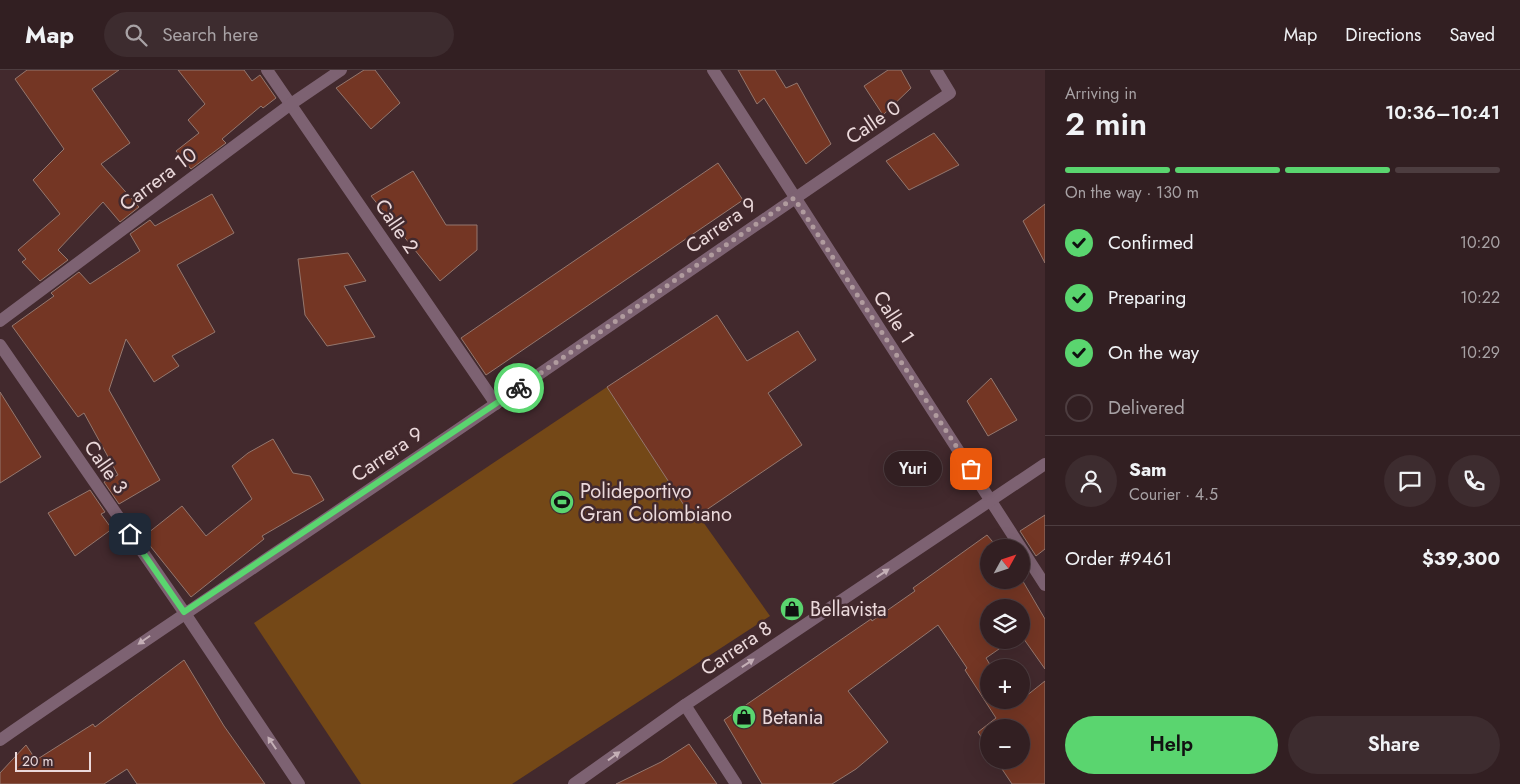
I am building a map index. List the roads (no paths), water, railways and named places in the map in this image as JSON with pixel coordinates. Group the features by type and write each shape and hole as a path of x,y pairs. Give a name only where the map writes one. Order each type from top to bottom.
{"street":[{"name":"Calle 2","path":"267,70 496,404"},
{"name":"Carrera 10","path":"0,321 291,104 341,70"},
{"name":"Calle 1","path":"713,70 1045,585"},
{"name":"Calle 0","path":"794,198 950,93 936,70"},
{"name":"Carrera 9","path":"0,740 184,612 496,404 794,198"},
{"name":"Calle 3","path":"0,345 184,612 298,784"},
{"name":"Carrera 8","path":"574,784 685,705 1045,464"},
{"path":"685,705 736,784"}],"place":[{"name":"Yuri","path":"971,469"},
{"name":"Polideportivo Gran Colombiano","path":"562,502"},
{"name":"Bellavista","path":"792,609"},
{"name":"Betania","path":"744,717"}]}
